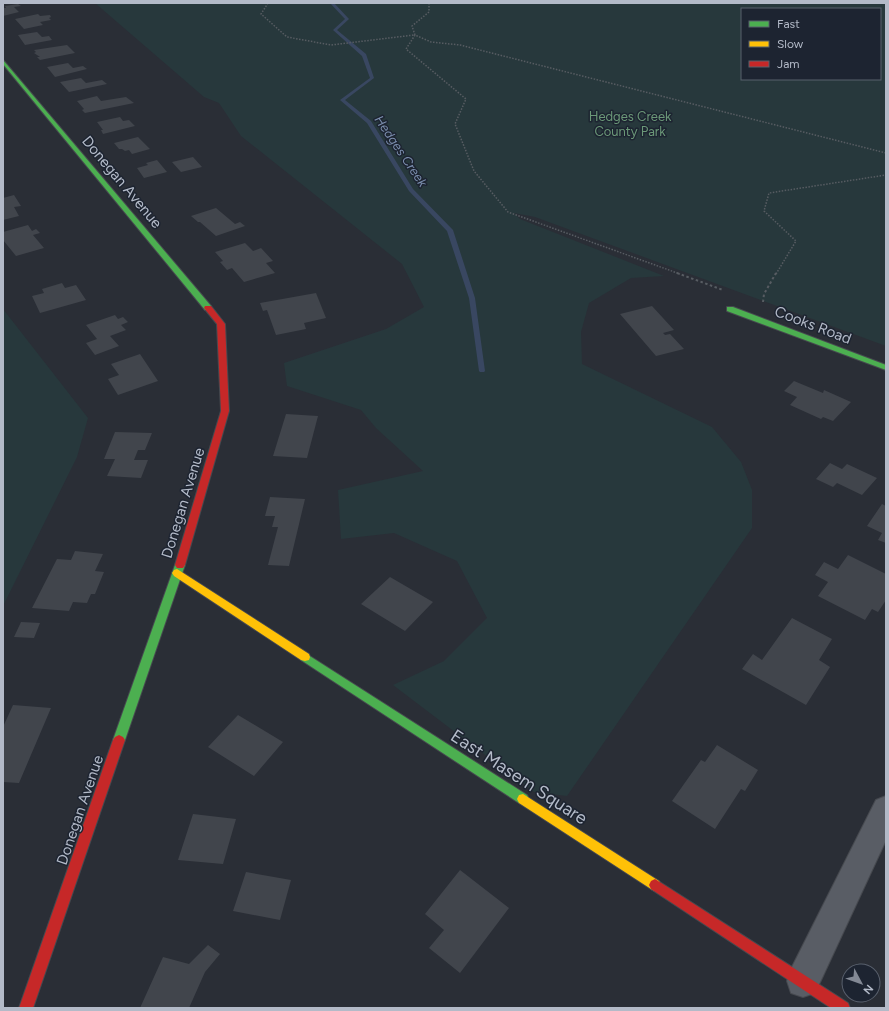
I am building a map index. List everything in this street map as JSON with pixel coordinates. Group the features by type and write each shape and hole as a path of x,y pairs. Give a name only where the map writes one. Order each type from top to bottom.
{"street":[{"name":"Donegan Avenue","path":"3,61 221,324 225,412 177,573 26,1008"},
{"name":"Cooks Road","path":"730,309 886,368"},
{"name":"East Masem Square","path":"177,573 843,1008"},
{"path":"803,981 886,810"}],"path":[{"path":"268,3 261,14 287,37 331,44 415,35 431,42 460,45 886,153"},
{"path":"415,35 412,26 429,12 429,3"},
{"path":"415,35 406,49 466,99 455,124 474,171 508,212 726,291"},
{"path":"762,321 764,294 796,241 764,211 769,193 886,175"}],"green space":[{"name":"Hedges Creek County Park","path":"95,3 886,3 886,346 535,217 514,213 520,219 664,276 631,278 589,303 581,332 582,364 712,427 741,462 752,490 752,528 567,796 534,792 393,685 444,661 487,618 457,561 394,533 341,539 338,490 423,471 376,428 361,410 287,386 284,363 386,329 424,307 402,264 241,136 219,103 204,97"},
{"path":"3,309 88,418 77,457 3,606"}],"building":[{"path":"18,4 21,6 14,7 19,12 3,16 3,8 6,8 5,6"},
{"path":"38,14 40,16 50,15 51,17 49,18 51,20 40,22 43,25 24,29 15,19"},
{"path":"37,32 42,37 49,36 52,40 25,45 18,35"},
{"path":"67,45 75,53 40,60 37,57 40,57 34,53 36,52 34,50"},
{"path":"68,63 73,68 83,66 87,69 55,77 47,67"},
{"path":"81,78 86,83 102,80 107,84 69,92 60,82"},
{"path":"97,96 101,101 126,97 134,103 85,113 82,110 84,109 77,101"},
{"path":"120,117 123,121 129,120 135,126 103,134 101,130 103,130 97,122"},
{"path":"138,137 150,149 132,154 129,150 125,151 119,149 114,143"},
{"path":"193,157 202,167 181,172 172,162"},
{"path":"157,160 167,172 144,178 137,168 148,165 146,163"},
{"path":"14,195 21,206 14,207 19,216 3,220 3,198"},
{"path":"216,208 235,224 240,222 245,226 216,236 191,216"},
{"path":"28,225 32,231 36,229 40,233 33,235 44,248 16,256 3,240 3,232"},
{"path":"245,243 253,251 261,248 273,261 266,263 275,273 244,282 232,268 227,270 220,262 223,261 215,252"},
{"path":"62,283 65,288 76,285 86,300 40,313 32,296 44,293 42,289"},
{"path":"316,293 326,318 304,323 306,329 276,335 267,310 263,311 260,303"},
{"path":"652,306 674,330 663,333 665,335 670,334 684,349 656,356 620,314"},
{"path":"115,315 118,319 123,317 128,322 121,325 126,330 110,336 119,346 95,355 86,343 97,339 86,325"},
{"path":"140,354 158,381 118,395 108,379 119,375 111,364"},
{"path":"794,381 823,393 824,390 851,402 833,421 823,417 821,419 790,405 797,397 784,391"},
{"path":"286,414 318,416 307,458 273,456"},
{"path":"115,432 152,433 145,450 138,450 134,460 148,460 141,478 107,476 115,459 104,459"},
{"path":"830,463 842,469 847,464 877,478 862,495 837,483 833,487 816,479"},
{"path":"270,497 305,499 289,566 268,565 278,527 272,527 275,516 265,516"},
{"path":"882,504 886,506 886,543 878,540 882,533 867,526"},
{"path":"75,551 103,554 95,571 104,572 95,594 91,594 87,603 73,602 69,611 32,608 57,559 71,560"},
{"path":"848,555 886,574 886,600 878,612 872,609 865,620 818,596 828,582 815,575 824,562 838,569"},
{"path":"390,577 433,602 405,631 361,604"},
{"path":"792,618 832,639 819,660 830,667 806,705 742,669 753,654 762,660"},
{"path":"21,622 40,623 34,638 14,637"},
{"path":"13,705 51,708 19,783 3,782 3,727"},
{"path":"238,715 283,742 254,776 208,747"},
{"path":"717,745 758,770 745,791 741,789 715,829 672,801 701,760 705,762"},
{"path":"193,814 236,819 223,864 178,860"},
{"path":"460,870 509,908 460,973 429,948 444,930 425,914"},
{"path":"246,872 291,880 280,920 233,911"},
{"path":"208,945 220,954 205,972 189,1008 140,1008 163,957 189,964"}],"waterway":[{"name":"Hedges Creek","path":"332,3 347,19 335,30 364,55 372,78 342,100 369,122 411,190 450,230 472,298 482,371"}],"traffic: fast":[{"path":"3,61 208,308"},
{"path":"730,309 886,368"},
{"path":"119,740 180,565"},
{"path":"305,657 523,799"}],"traffic: slow":[{"path":"177,573 305,657"},
{"path":"523,799 655,885"}],"traffic: jam":[{"path":"180,565 225,411 221,324 208,308"},
{"path":"26,1008 119,740"},
{"path":"655,885 843,1008"}]}
